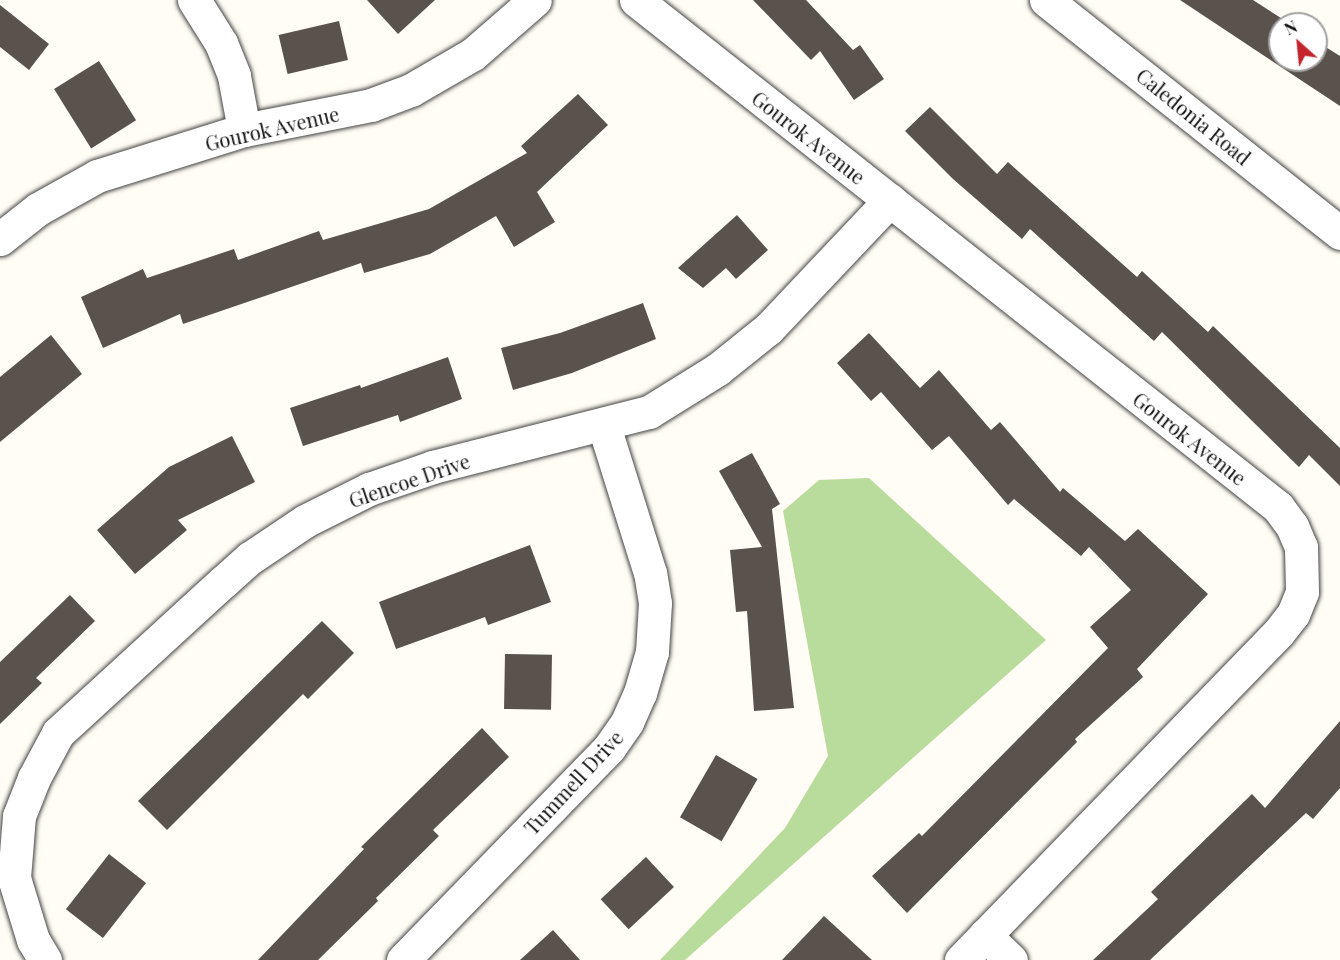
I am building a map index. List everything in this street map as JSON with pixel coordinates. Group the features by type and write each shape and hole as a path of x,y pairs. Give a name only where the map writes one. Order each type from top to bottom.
{"street":[{"path":"194,0 225,51 234,76 244,130"},
{"name":"Gourok Avenue","path":"0,239 74,185 244,130 371,105 411,90 473,54 535,0"},
{"name":"Gourok Avenue","path":"636,0 1278,507 1292,526 1301,547 1304,570 1293,614 1279,632 961,960"},
{"name":"Caledonia Road","path":"1046,0 1340,233"},
{"name":"Glencoe Drive","path":"45,960 33,940 7,879 19,816 58,733 249,558 305,521 369,489 433,467 604,426 649,412 754,341 890,200"},
{"name":"Tummell Drive","path":"403,960 609,748 627,722 640,693 652,652 655,603 650,573 604,426"},
{"path":"986,935 1011,960"}],"green space":[{"path":"869,478 1046,640 685,960 660,960 785,828 828,756 783,511 819,480"}],"building":[{"path":"367,0 435,0 398,34"},
{"path":"753,0 806,0 853,50 860,45 884,79 854,100 820,51 811,60"},
{"path":"1180,0 1253,0 1272,12 1268,12 1268,58"},
{"path":"0,5 49,44 29,70 0,47"},
{"path":"339,21 348,60 288,74 279,35"},
{"path":"1328,48 1340,56 1340,106 1289,72 1328,72"},
{"path":"99,61 136,120 91,148 54,89"},
{"path":"578,94 608,125 537,192 555,222 514,247 496,216 430,254 364,273 361,263 183,324 180,314 103,348 81,297 143,269 147,278 234,249 238,260 319,231 323,240 429,209 527,153 521,146"},
{"path":"930,107 997,174 1008,162 1137,277 1142,271 1208,332 1213,326 1340,448 1340,486 1309,455 1299,467 1162,332 1154,341 1030,229 1022,239 953,179 905,131"},
{"path":"737,215 768,250 736,279 726,268 703,288 678,268"},
{"path":"643,303 656,339 572,373 513,390 501,348 560,333"},
{"path":"869,333 920,388 939,370 991,430 1000,422 1060,492 1063,488 1125,541 1138,529 1208,594 1137,669 1143,677 1075,739 1077,742 907,913 872,876 919,833 922,836 1108,648 1090,627 1131,590 1089,547 1081,556 1014,499 1008,505 949,436 932,450 881,392 871,401 837,363"},
{"path":"51,335 82,374 0,442 0,377"},
{"path":"448,357 462,399 400,422 398,415 303,446 290,408 360,385 361,388"},
{"path":"232,436 255,482 178,520 187,530 135,574 97,530 169,467"},
{"path":"752,453 780,504 772,509 794,708 754,711 747,611 736,612 730,550 762,547 719,471"},
{"path":"530,545 551,602 488,625 485,617 396,649 379,602"},
{"path":"70,595 95,621 36,678 42,683 0,724 0,662"},
{"path":"322,621 354,653 308,699 303,694 167,830 138,801"},
{"path":"505,654 552,655 551,710 504,709"},
{"path":"1340,721 1340,788 1313,819 1306,813 1150,960 1093,960 1158,899 1151,892 1252,794 1265,808"},
{"path":"482,728 509,757 433,830 439,836 376,898 378,901 318,960 258,960 364,849 361,847"},
{"path":"716,755 758,779 722,841 680,817"},
{"path":"109,854 146,883 103,938 66,909"},
{"path":"646,857 674,887 629,929 601,899"},
{"path":"824,916 872,960 782,960"},
{"path":"553,930 580,960 520,960"}]}
